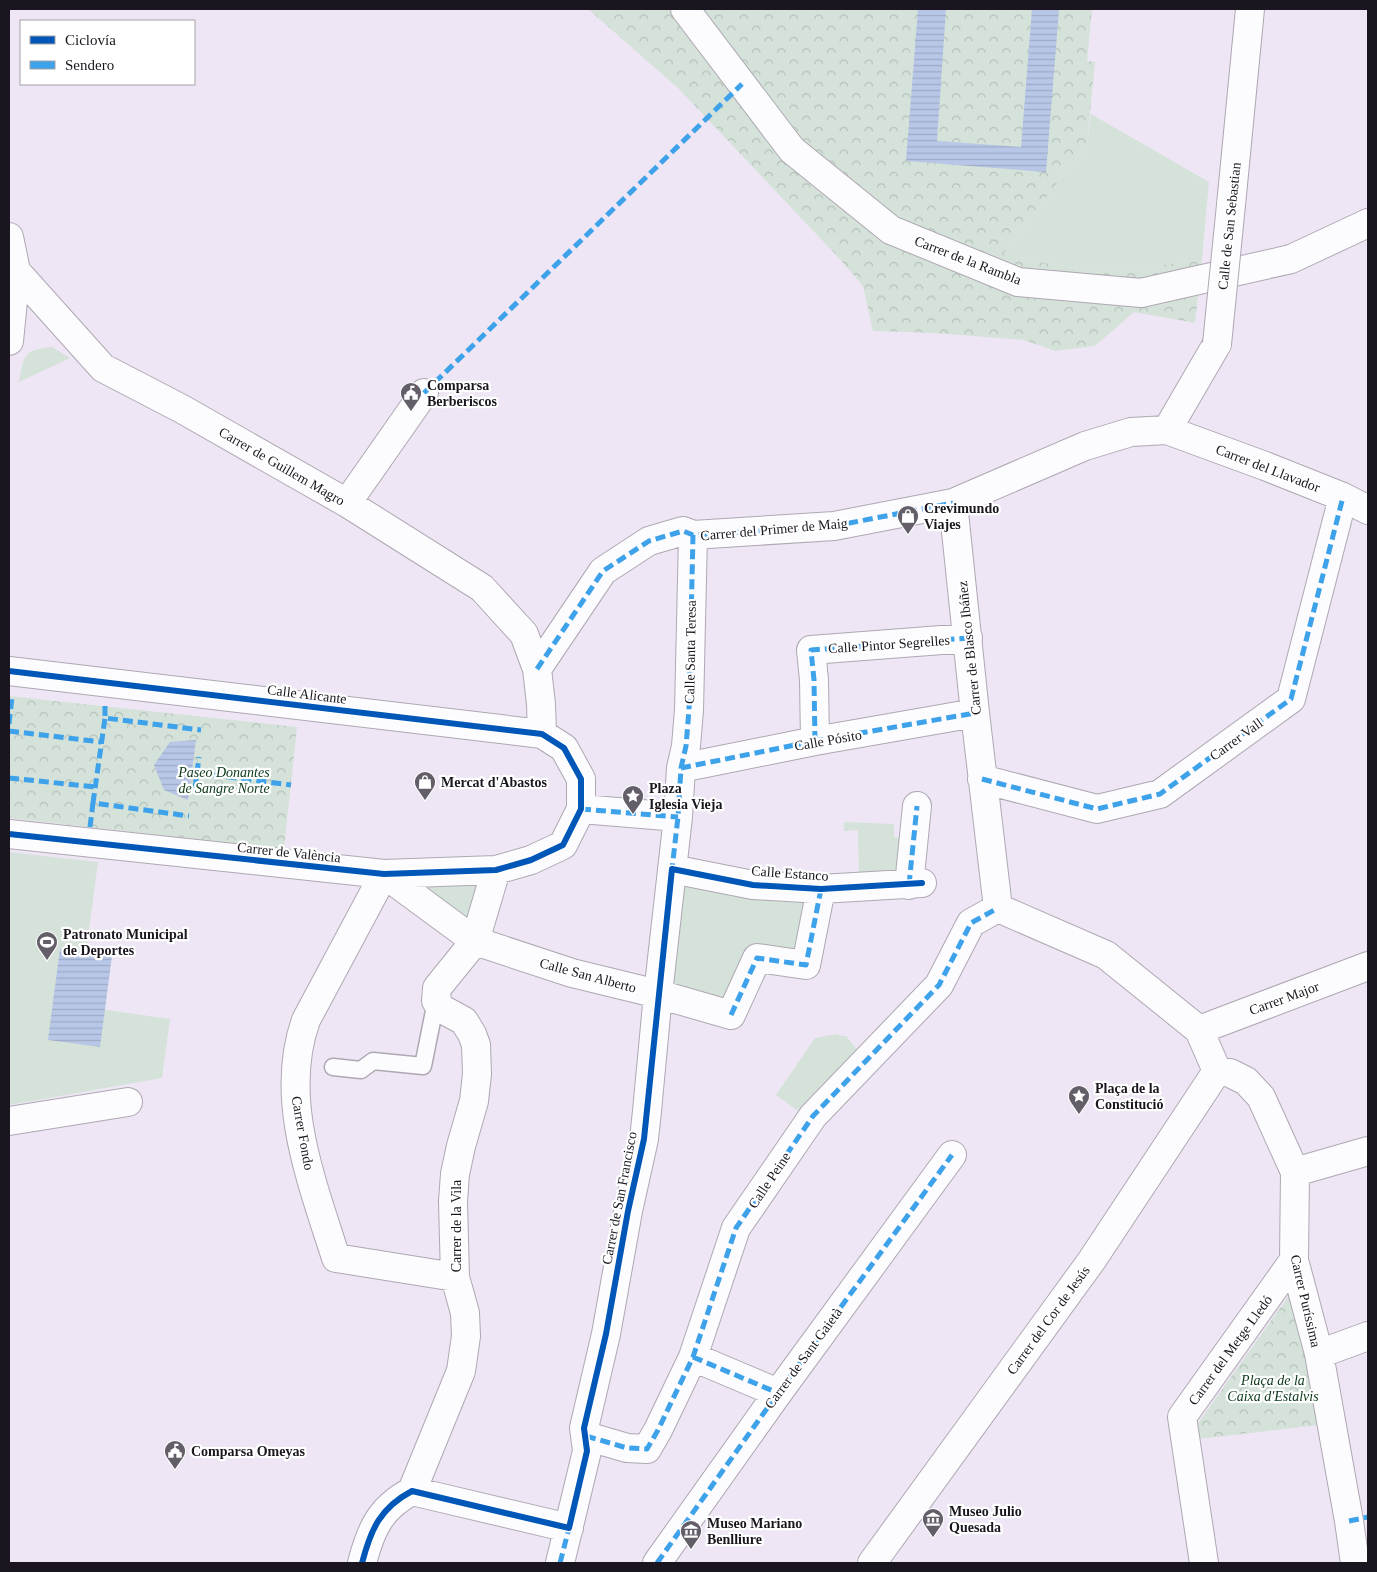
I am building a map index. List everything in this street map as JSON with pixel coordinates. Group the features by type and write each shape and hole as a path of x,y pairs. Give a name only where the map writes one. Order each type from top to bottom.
{"street":[{"name":"Carrer de la Rambla","path":"685,9 792,150 891,230 1018,282 1141,293 1291,259 1368,223"},
{"name":"Calle de San Sebastian","path":"1167,430 1217,344 1250,9"},
{"path":"9,236 16,271 9,341"},
{"name":"Carrer de Guillem Magro","path":"16,271 103,368 182,409 347,503 482,588 524,634 537,669 542,734"},
{"path":"347,503 424,393"},
{"path":"953,503 1085,446 1131,432 1167,430"},
{"name":"Carrer del Llavador","path":"1167,430 1343,497 1368,510"},
{"name":"Carrer Vall","path":"982,780 1098,809 1160,794 1292,699 1343,497"},
{"name":"Carrer del Primer de Maig","path":"537,669 603,571 649,541 684,531 693,535 834,526 953,503"},
{"name":"Carrer de Blasco Ibáñez","path":"953,503 982,780 998,908"},
{"name":"Calle Santa Teresa","path":"678,817 680,768 686,746 689,710 693,535"},
{"name":"Calle Pintor Segrelles","path":"816,741 811,650 968,638"},
{"name":"Calle Alicante","path":"9,671 542,734 564,748 581,779 581,809"},
{"name":"Calle Pósito","path":"680,768 816,741 975,713"},
{"name":"Calle Estanco","path":"672,869 753,884 821,889 915,884 917,806"},
{"path":"581,809 678,817"},
{"name":"Carrer de València","path":"9,834 384,874 496,870 530,860 563,845 581,809"},
{"name":"Carrer de San Francisco","path":"560,1563 587,1451 584,1428 606,1334 628,1211 644,1139 678,817"},
{"path":"436,1001 437,988 475,941 496,870"},
{"path":"384,874 475,941"},
{"name":"Carrer Fondo","path":"384,874 306,1020 300,1036 294,1098 300,1134 311,1180 336,1258 455,1277"},
{"name":"Calle San Alberto","path":"475,941 572,973 658,994 731,1015 757,958 806,965 821,889"},
{"path":"998,908 1101,952 1199,1030 1217,1071"},
{"name":"Calle Peine","path":"586,1436 627,1448 647,1449 694,1357 736,1228 812,1116 939,985 971,923 998,908"},
{"name":"Carrer Major","path":"1199,1030 1368,966"},
{"name":"Carrer de la Vila","path":"412,1491 454,1390 464,1356 466,1336 465,1313 455,1277 453,1222 455,1183 461,1146 474,1101 477,1074 476,1045 464,1021 442,1009 436,1001"},
{"name":"Carrer Puríssima","path":"1217,1071 1230,1073 1246,1081 1261,1097 1295,1172 1294,1260 1359,1519 1355,1563"},
{"name":"Carrer del Cor de Jesús","path":"872,1563 1092,1260 1217,1071"},
{"path":"9,1121 128,1102"},
{"path":"1295,1172 1368,1151"},
{"name":"Carrer de Sant Gaietà","path":"657,1563 778,1392 952,1155"},
{"name":"Carrer del Metge Lledó","path":"1204,1563 1182,1417 1294,1260"},
{"path":"1319,1354 1368,1336"},
{"path":"694,1357 778,1392"},
{"path":"362,1563 371,1533 380,1516 390,1505 412,1491 569,1528"}],"lane":[{"path":"334,1067 361,1070 373,1061 424,1066 436,1001"}],"green space":[{"path":"588,9 1092,9 1087,61 1095,62 1087,144 1004,253 1028,260 1079,269 1149,267 1202,259 1195,323 1134,312 1095,346 1055,351 1024,340 935,333 873,331 863,286 837,256 678,88"},
{"path":"1091,114 1209,182 1202,259 1149,267 1079,269 1028,260 1004,253 1087,144"},
{"path":"52,347 70,358 19,382 26,356 35,350"},
{"name":"Paseo Donantes de Sangre Norte","path":"9,696 297,727 284,849 9,818"},
{"path":"844,822 894,824 894,837 908,841 904,881 859,881 858,830 844,831"},
{"name":"Patronato Municipal de Deportes","path":"9,852 98,862 79,1006 170,1019 162,1078 9,1105"},
{"path":"676,877 813,895 799,957 751,950 728,1002 665,984"},
{"path":"480,884 467,921 420,886"},
{"path":"836,1034 846,1036 859,1052 801,1113 776,1095 815,1038"},
{"name":"Plaça de la Caixa d'Estalvis","path":"1298,1283 1319,1425 1199,1439 1196,1426"}],"water":[{"path":"918,9 946,9 937,141 1021,147 1032,9 1059,10 1046,172 906,161"},
{"path":"196,740 188,800 164,790 154,765 170,742"},
{"path":"60,949 112,956 100,1047 48,1040"}],"marked path":[{"path":"424,393 742,84"},
{"path":"982,779 1097,809 1160,794 1291,699 1343,497"},
{"path":"537,669 603,571 649,541 683,531 693,535 834,526 953,503"},
{"path":"676,870 672,869 681,768 686,746 689,710 693,535"},
{"path":"815,741 814,680 811,650 968,638"},
{"path":"9,724 12,697"},
{"path":"105,706 105,718 201,730"},
{"path":"681,768 815,741 975,713"},
{"path":"93,803 105,718"},
{"path":"9,731 101,742"},
{"path":"197,773 199,757"},
{"path":"195,788 197,773 291,785"},
{"path":"9,778 96,787"},
{"path":"90,827 93,803 189,816"},
{"path":"909,885 917,806"},
{"path":"581,809 678,817"},
{"path":"731,1015 757,958 806,965 821,889"},
{"path":"586,1436 627,1448 647,1449 693,1357 736,1228 813,1116 939,985 971,923 998,908"},
{"path":"657,1563 778,1393 952,1155"},
{"path":"693,1357 778,1393"},
{"path":"1349,1521 1368,1517"},
{"path":"560,1563 569,1528"}],"cycle path":[{"path":"9,671 542,734 564,748 581,779 581,809 563,845 531,860 496,870 384,874 9,834"},
{"path":"362,1563 373,1530 384,1512 412,1491 569,1528 587,1451 584,1428 606,1334 628,1211 644,1139 672,869 753,885 821,889 922,883"}],"place":[{"name":"Comparsa Berberiscos","path":"411,412"},
{"name":"Crevimundo Viajes","path":"908,535"},
{"name":"Mercat d'Abastos","path":"425,801"},
{"name":"Plaza Iglesia Vieja","path":"633,815"},
{"name":"Patronato Municipal de Deportes","path":"47,961"},
{"name":"Plaça de la Constitució","path":"1079,1115"},
{"name":"Comparsa Omeyas","path":"175,1470"},
{"name":"Museo Julio Quesada","path":"933,1538"},
{"name":"Museo Mariano Benlliure","path":"691,1550"}]}
